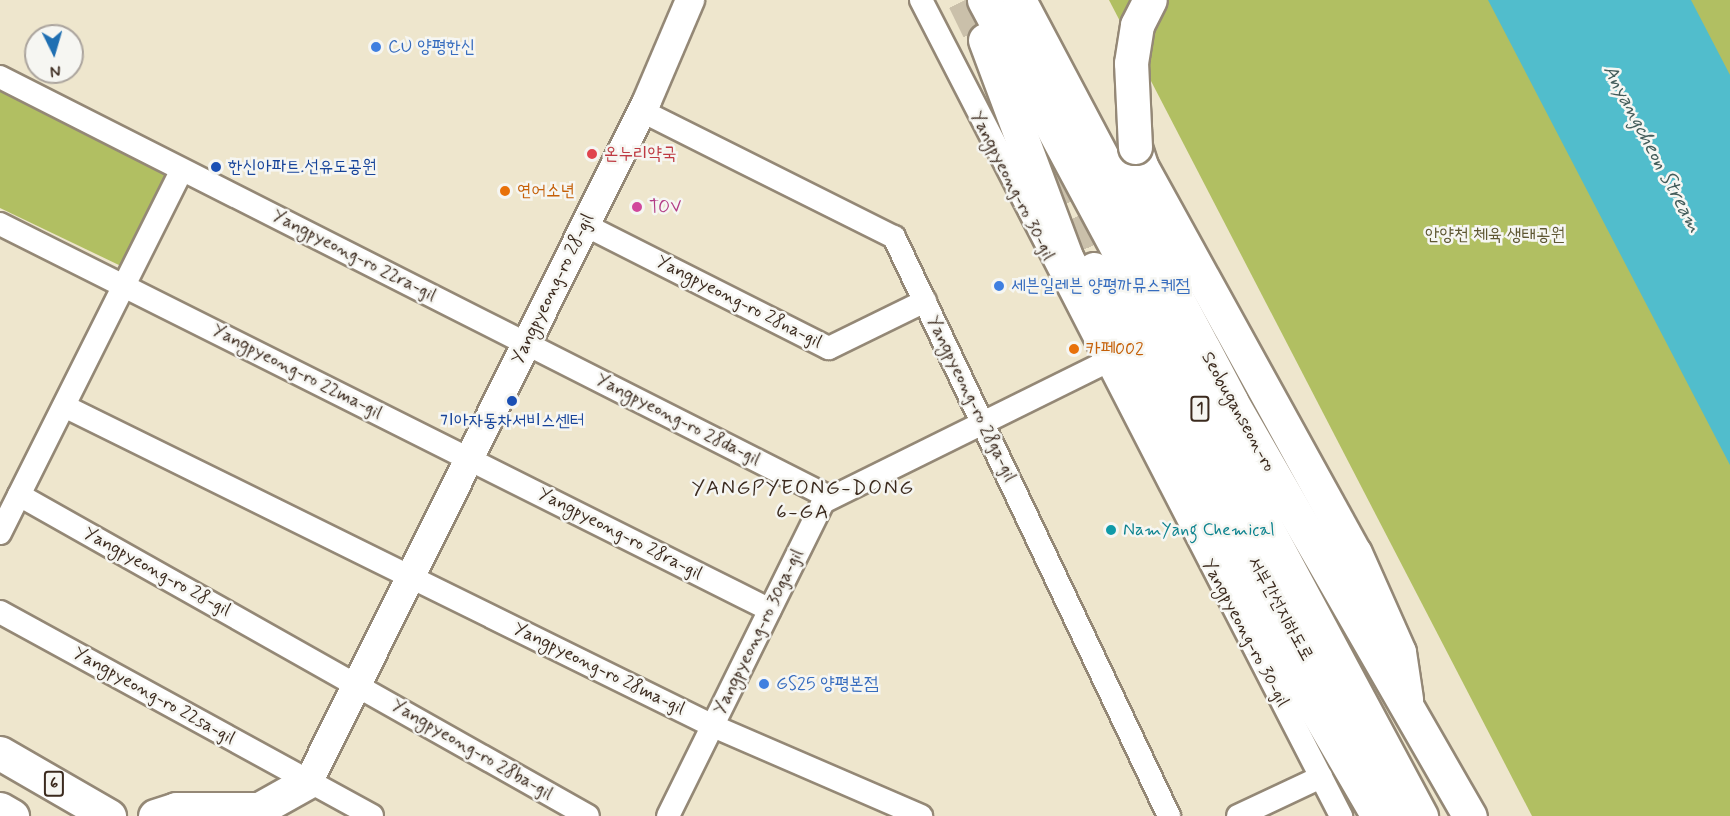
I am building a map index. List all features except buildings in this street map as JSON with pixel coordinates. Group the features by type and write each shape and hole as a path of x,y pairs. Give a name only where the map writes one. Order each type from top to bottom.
{"main road":[{"path":"967,0 1066,257 1254,603 1400,815"},
{"name":"Seobuganseon-ro","path":"984,0 1400,815"},
{"name":"Seobuganseon-ro","path":"1019,0 1231,401 1470,816"},
{"path":"1150,0 1137,25 1131,63 1135,147 1145,174 1355,553 1399,652 1407,707"},
{"name":"서부간선지하도로","path":"1094,269 1329,700 1400,815"},
{"name":"6","path":"0,753 109,816"},
{"path":"155,816 176,809 259,809 309,781"},
{"path":"304,816 309,781"},
{"path":"0,809 12,816"}],"street":[{"name":"Yangpyeong-ro 30-gil","path":"921,0 1104,363 1341,816"},
{"name":"Yangpyeong-ro 28-gil","path":"309,781 642,111 686,1"},
{"name":"Yangpyeong-ro 22ra-gil","path":"0,78 527,343"},
{"name":"Yangpyeong-ro 28ga-gil","path":"642,111 885,229 925,301 1169,816"},
{"path":"0,533 182,170"},
{"name":"Yangpyeong-ro 22ma-gil","path":"0,224 469,459"},
{"name":"Yangpyeong-ro 28na-gil","path":"585,225 829,348 925,301"},
{"name":"Yangpyeong-ro 28da-gil","path":"527,343 829,496"},
{"path":"829,496 1104,363"},
{"path":"64,406 411,576"},
{"name":"Yangpyeong-ro 28ra-gil","path":"469,459 770,610"},
{"name":"Yangpyeong-ro 28-gil","path":"20,495 357,685"},
{"name":"Yangpyeong-ro 30ga-gil","path":"668,816 829,496"},
{"name":"Yangpyeong-ro 28ma-gil","path":"411,576 712,726 921,816"},
{"name":"Yangpyeong-ro 22sa-gil","path":"0,612 372,816"},
{"name":"Yangpyeong-ro 28ba-gil","path":"357,685 588,816"},
{"path":"1238,816 1321,777"}],"green space":[{"name":"안양천 체육 생태공원","path":"1109,0 1730,0 1730,816 1532,816"},
{"path":"0,83 171,164 121,266 0,208"}],"water":[{"name":"Anyangcheon Stream","path":"1488,0 1691,0 1730,75 1730,465"}],"tunnel":[{"path":"964,0 996,66"},
{"path":"1049,175 1094,269"}],"place":[{"name":"CU 양평한신","path":"376,47"},
{"name":"온누리약국","path":"592,154"},
{"name":"한신아파트.선유도공원","path":"216,167"},
{"name":"연어소년","path":"505,191"},
{"name":"TOV","path":"637,207"},
{"name":"세븐일레븐 양평까뮤스퀘점","path":"999,286"},
{"name":"카페002","path":"1074,349"},
{"name":"기아자동차서비스센터","path":"512,401"},
{"name":"NamYang Chemical","path":"1111,530"},
{"name":"GS25 양평본점","path":"764,684"}],"district":[{"name":"YANGPYEONG-DONG 6-GA","path":"803,500"}]}
